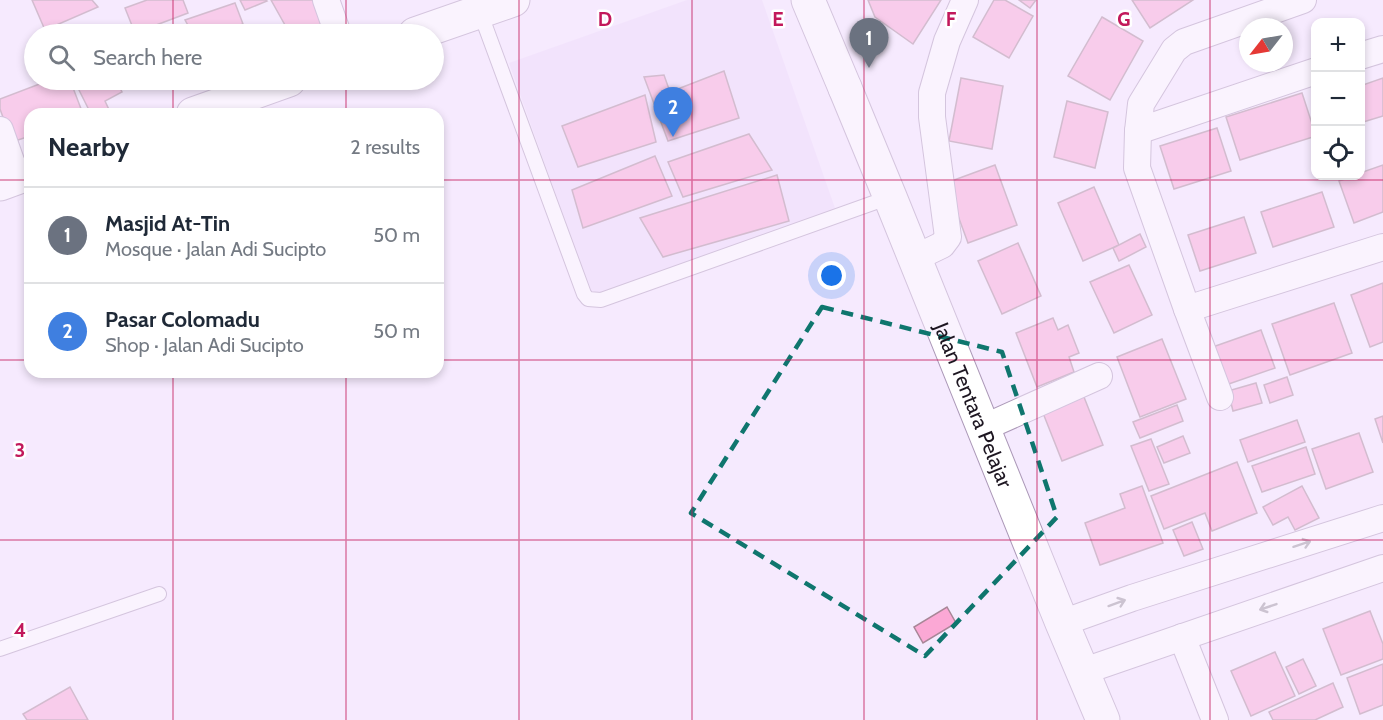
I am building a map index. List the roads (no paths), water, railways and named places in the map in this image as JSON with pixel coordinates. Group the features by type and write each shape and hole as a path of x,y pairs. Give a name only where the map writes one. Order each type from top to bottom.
{"main road":[{"path":"444,24 513,0"},
{"name":"Jalan Tentara Pelajar","path":"808,0 1103,720"},
{"path":"210,108 261,90"}],"street":[{"path":"326,0 334,24"},
{"path":"915,258 942,244 948,237 932,117 932,93 947,41 965,0"},
{"path":"1220,397 1137,168 1141,104 1174,50 1184,42 1303,0"},
{"path":"1365,54 1383,49"},
{"path":"1138,131 1313,72"},
{"path":"0,130 16,178"},
{"path":"1187,309 1383,246"},
{"path":"983,428 1099,376"},
{"path":"1062,623 1132,598 1383,518"},
{"path":"1084,671 1383,568"},
{"path":"1182,637 1215,720"}],"lane":[{"path":"480,12 584,294 588,299 601,300 890,196"},
{"path":"0,649 159,594"}],"place":[{"name":"Masjid At-Tin","path":"869,68"},
{"name":"Pasar Colomadu","path":"673,137"}]}
